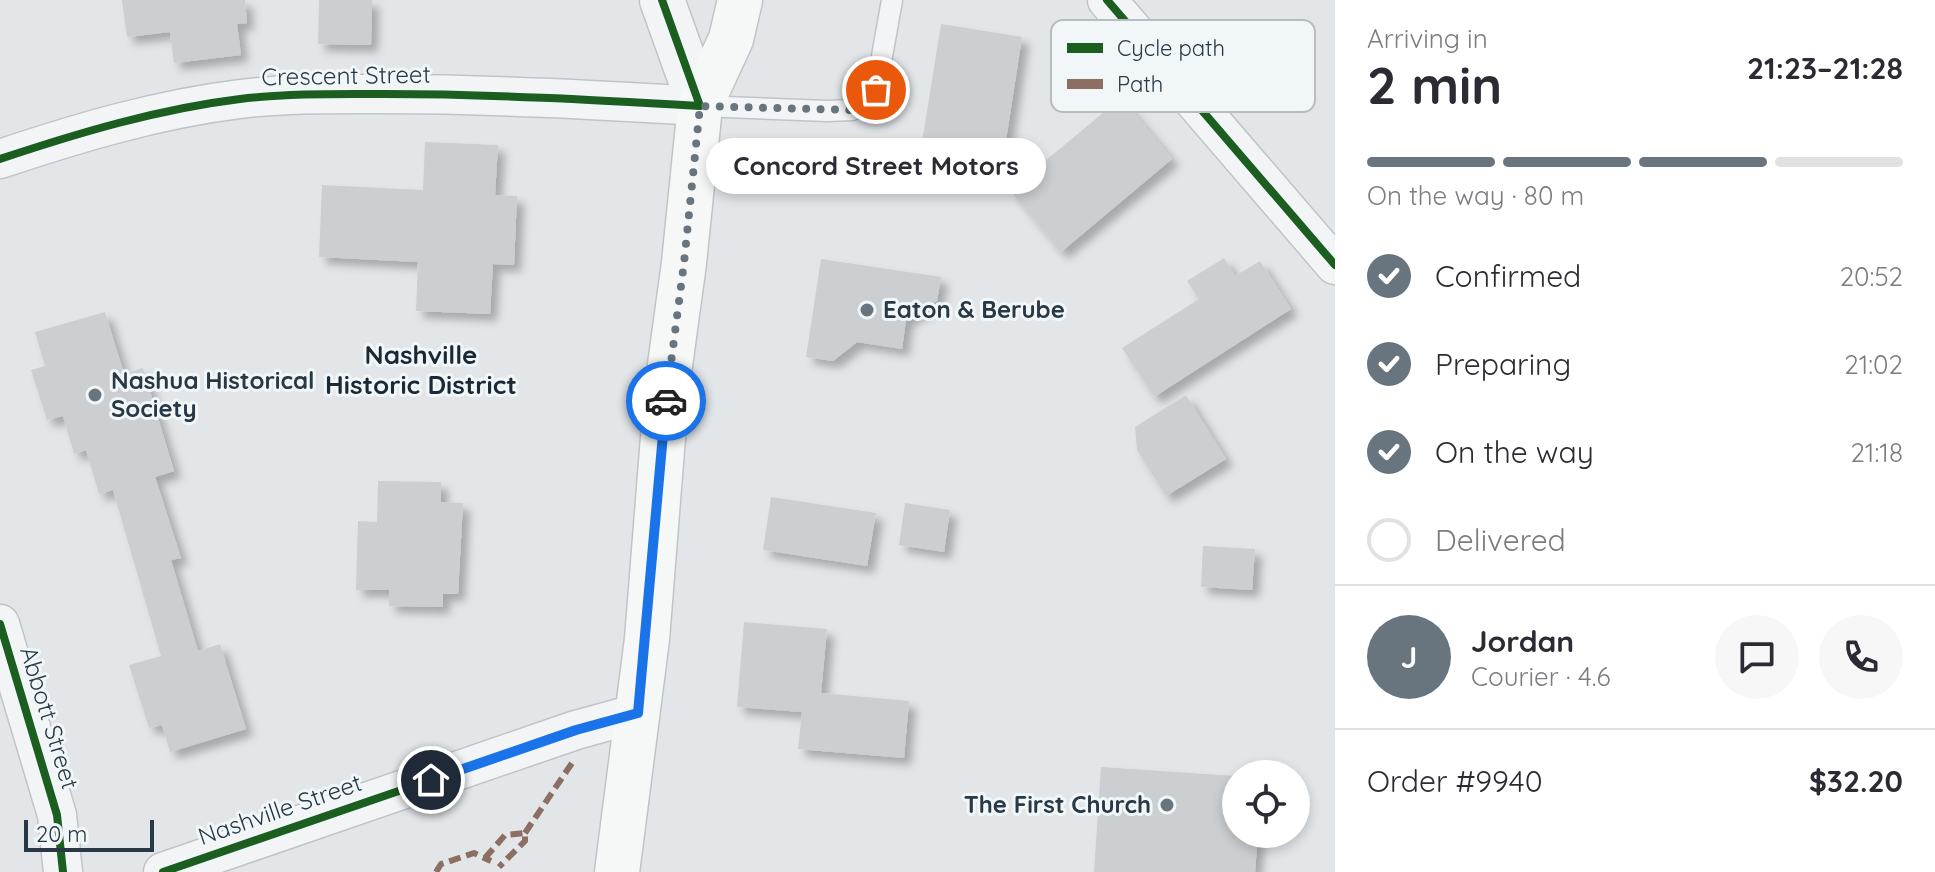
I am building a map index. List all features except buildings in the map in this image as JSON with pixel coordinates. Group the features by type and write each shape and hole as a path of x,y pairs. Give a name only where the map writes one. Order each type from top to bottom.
{"main road":[{"path":"617,872 638,713 667,387 684,263 700,106 731,39 740,0"}],"street":[{"path":"662,0 700,106"},
{"path":"1107,0 1124,20"},
{"name":"Crescent Street","path":"0,159 87,131 170,111 239,99 297,94 469,94 700,106"},
{"path":"1203,112 1335,265"},
{"name":"Abbott Street","path":"0,624 57,815 63,872"},
{"name":"Nashville Street","path":"163,872 576,730 638,713"}],"lane":[{"path":"700,106 827,111 852,110 867,103 876,90 892,0"}],"marked path":[{"path":"525,833 572,763"},
{"path":"485,858 505,835 525,833 525,841 499,867"},
{"path":"436,872 441,864 474,853 491,861"}],"cycle path":[{"path":"0,159 149,116 209,103 258,97 464,95 700,106 662,0"},
{"path":"1107,0 1124,20"},
{"path":"1203,112 1335,265"},
{"path":"0,624 57,815 63,872"},
{"path":"163,872 576,730 638,713"}],"way so far":[{"path":"666,401 700,106 852,110 867,103 876,90"}],"place":[{"name":"Concord Street Motors","path":"876,90"},
{"name":"Eaton & Berube","path":"867,310"},
{"name":"Nashua Historical Society","path":"95,395"},
{"name":"The First Church","path":"1167,805"}],"district":[{"name":"Nashville Historic District","path":"421,370"}],"route":[{"path":"431,780 576,730 638,713 666,401"}]}
